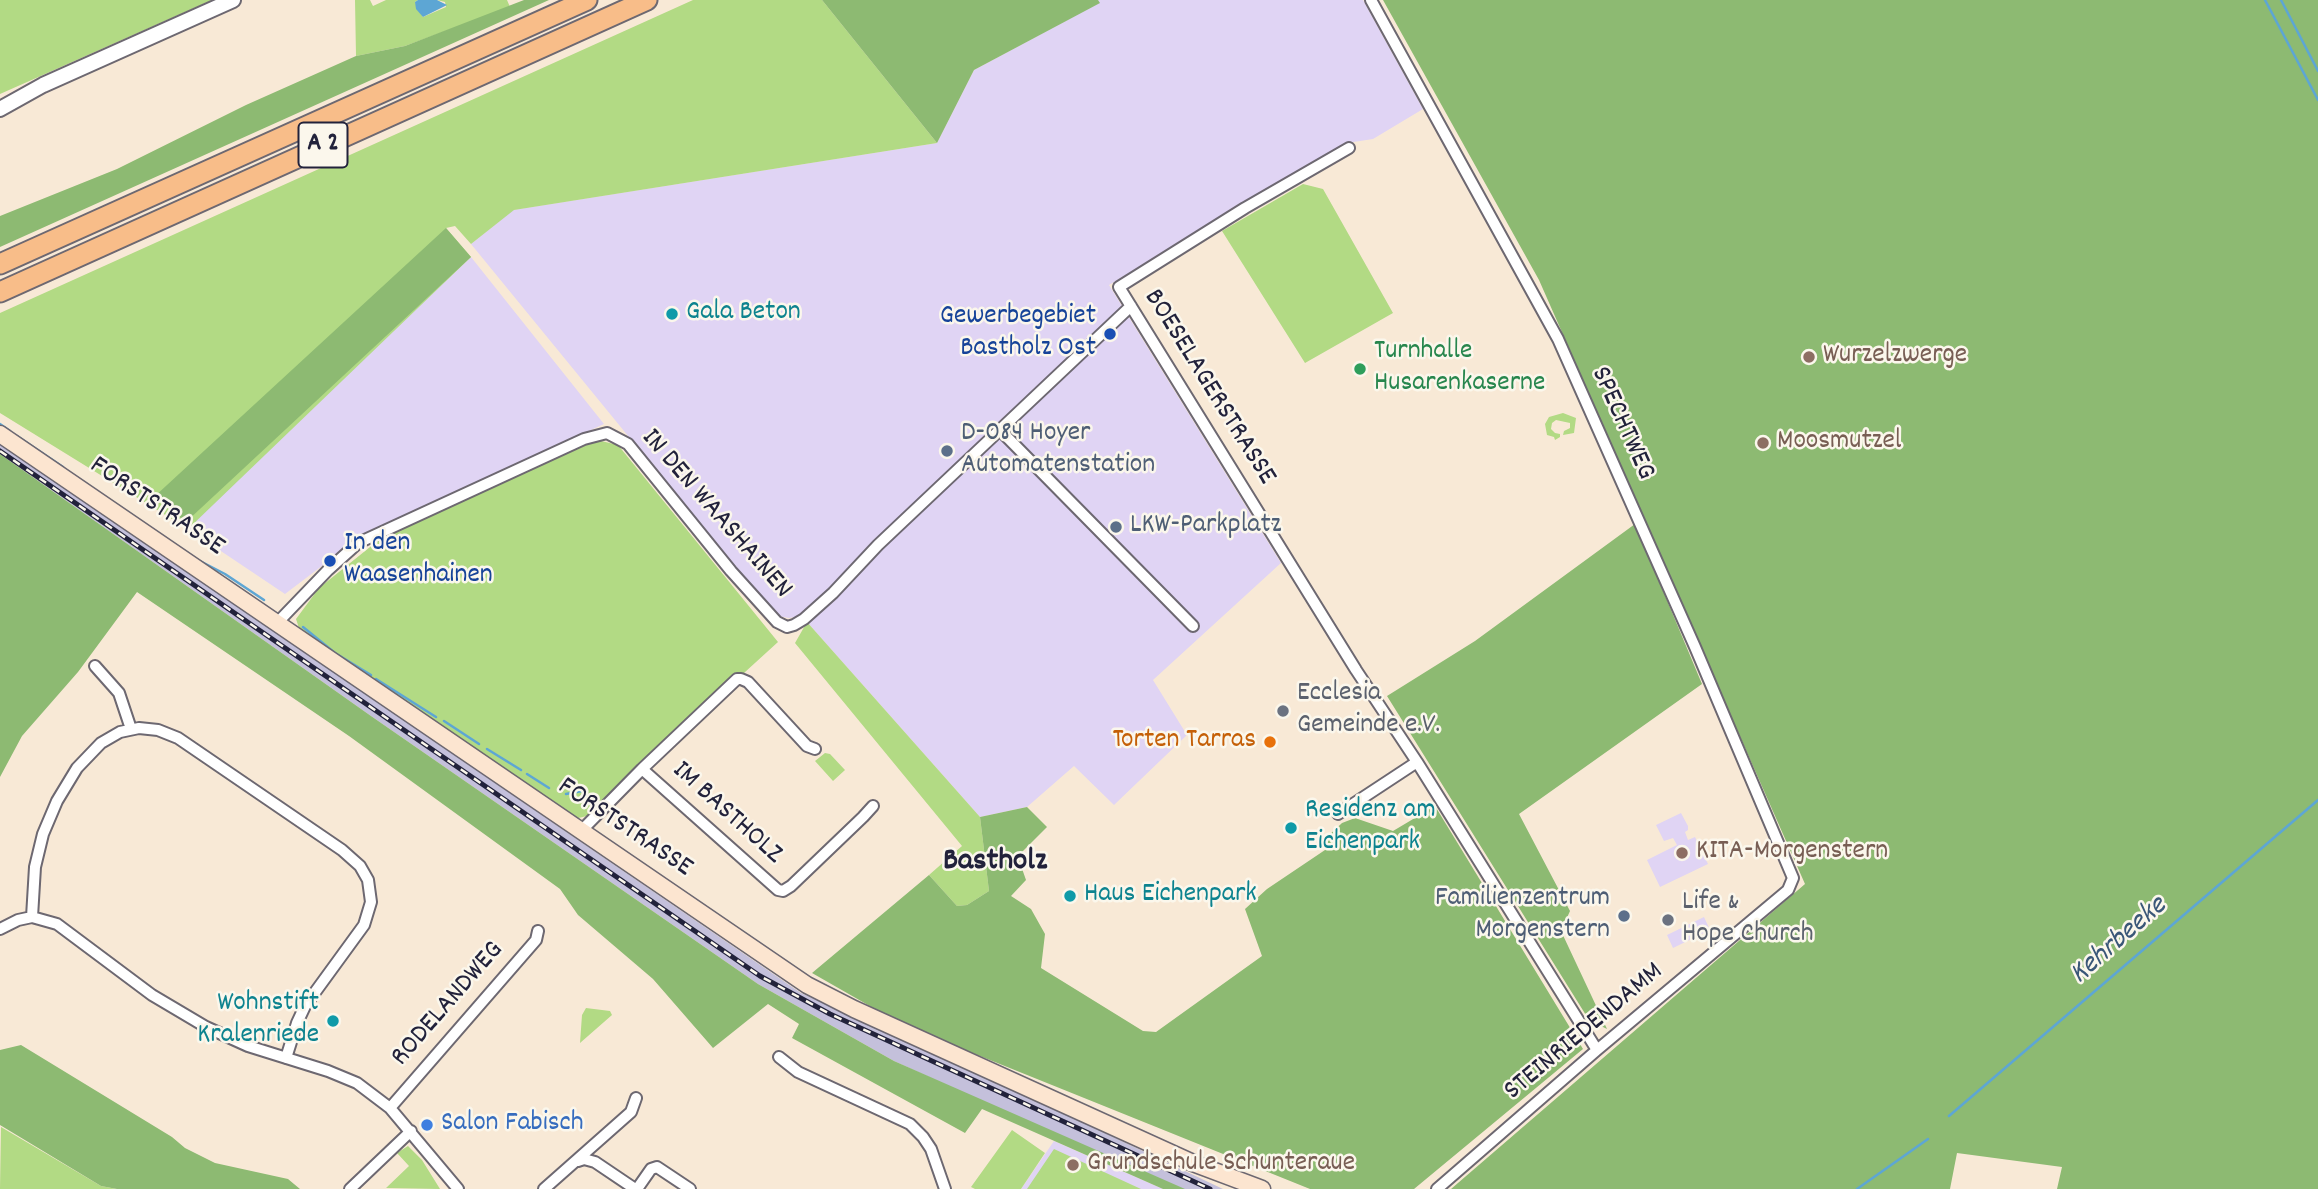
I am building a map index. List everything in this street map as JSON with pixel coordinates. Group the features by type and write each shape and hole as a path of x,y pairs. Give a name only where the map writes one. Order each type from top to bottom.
{"highway":[{"name":"A 2","path":"0,264 587,0"},
{"name":"A 2","path":"0,292 646,0"}],"main road":[{"name":"FORSTSTRASSE","path":"0,434 807,985 1181,1158 1262,1189"}],"street":[{"path":"0,109 43,85 233,0"},
{"name":"SPECHTWEG","path":"1371,0 1558,339 1695,647 1792,873 1792,883"},
{"name":"BOESELAGERSTRASSE","path":"1349,148 1222,222 1119,287 1356,670 1417,762 1597,1050"},
{"name":"IN DEN WAASHAINEN","path":"278,622 358,543 584,439 607,433 628,444 777,622 787,627 794,625 832,593 878,545 1131,306"},
{"path":"999,429 1193,626"},
{"path":"95,666 119,694 131,729"},
{"name":"IM BASTHOLZ","path":"581,831 733,682 741,679 748,682 807,746 815,749"},
{"path":"32,917 37,855 57,801 77,768 109,737 131,729 158,730 178,738 332,843 355,861 368,880 372,894 368,917 305,1006 286,1059"},
{"path":"1338,814 1417,762"},
{"name":"IM BASTHOLZ","path":"642,769 778,890 783,891 873,806"},
{"name":"STEINRIEDENDAMM","path":"1437,1189 1788,890 1792,883"},
{"path":"0,929 18,920 32,917 63,927 184,1016 248,1046 350,1079 390,1108 455,1187"},
{"name":"RODELANDWEG","path":"390,1108 536,940 538,930"},
{"path":"779,1057 798,1072 892,1114 917,1130 931,1149 945,1189"},
{"path":"544,1189 631,1112 636,1098"},
{"path":"350,1189 411,1131"},
{"path":"566,1171 574,1155 601,1138"},
{"path":"578,1161 584,1159 595,1162 636,1189 651,1169 657,1167 690,1189"}],"shaded area":[{"path":"1098,0 1363,0 1423,109 1373,139 1347,143 1109,285 1281,563 1153,680 1187,735 1114,805 1074,766 1027,807 980,817 801,616 778,616 768,607 471,244 513,210 937,143 974,70 1099,3"},
{"path":"471,257 604,424 360,537 285,594 188,529 186,523"},
{"path":"0,443 801,993 919,1045 1223,1189 1175,1189 894,1061 758,984 371,716 0,454"},
{"name":"KITA-Morgenstern","path":"1681,813 1688,826 1685,832 1688,840 1695,837 1708,864 1660,887 1647,860 1677,845 1673,838 1664,841 1656,825"},
{"path":"1704,917 1710,930 1673,948 1667,935"},
{"name":"Grundschule Schunteraue","path":"1054,1141 1163,1189 1021,1189"}],"green space":[{"path":"0,0 212,0 0,94"},
{"path":"355,0 370,0 373,6 386,0 418,0 415,2 423,17 446,7 445,2 437,0 507,0 510,7 405,46 356,56"},
{"path":"524,0 549,0 0,247 0,216 117,169 246,105 356,56 405,46"},
{"path":"693,0 822,0 937,143 514,210 471,244 455,226 446,228 471,257 188,529 0,413 0,313"},
{"path":"822,0 1098,0 1100,3 974,70 937,143"},
{"path":"1383,0 2318,0 2318,1189 2057,1189 2062,1167 1957,1153 1950,1189 1451,1189 1805,884 1539,280"},
{"path":"1303,184 1323,189 1393,313 1305,363 1222,231"},
{"path":"446,228 471,257 186,522 154,497"},
{"path":"1563,413 1576,418 1574,433 1563,435 1564,431 1570,428 1570,423 1556,420 1551,429 1560,434 1560,437 1555,440 1547,435 1545,424 1549,417"},
{"path":"597,440 618,445 778,642 587,816 574,819 299,628 296,619 319,588 380,539"},
{"path":"0,454 371,716 758,984 894,1061 1185,1189 1163,1189 982,1109 965,1133 792,1038 799,1024 768,1004 713,1048 653,979 578,915 560,889 349,736 137,592 78,672 22,736 0,777"},
{"path":"1635,524 1702,684 1519,814 1570,911 1561,931 1607,1029 1589,1020 1387,696 1475,641"},
{"path":"807,622 980,817 989,891 967,905 957,906 929,875 962,846 795,643"},
{"path":"825,753 830,754 845,770 833,781 815,761"},
{"path":"1435,806 1583,1049 1414,1189 1310,1189 903,1025 812,973 929,875 957,906 967,905 989,891 980,817 1027,807 1047,827 1021,853 1019,860 1026,880 1011,896 1031,909 1045,934 1041,968 1143,1031 1156,1032 1262,956 1245,909 1267,889 1325,850 1325,839 1342,823 1355,818 1393,831"},
{"path":"586,1008 610,1011 612,1015 580,1043 582,1015"},
{"path":"21,1045 172,1137 185,1148 215,1163 288,1179 300,1189 117,1189 101,1186 0,1125 0,1050"},
{"path":"1,1127 101,1186 117,1189 0,1189"},
{"path":"1012,1130 1045,1153 1021,1189 971,1187"},
{"path":"408,1146 422,1160 440,1189 386,1188 409,1166 397,1153"},
{"name":"Grundschule Schunteraue","path":"1054,1149 1141,1189 1027,1189"}],"water":[{"path":"437,0 447,5 423,17 416,9 415,2"}],"waterway":[{"path":"2265,0 2318,100"},
{"path":"2281,0 2318,71"},
{"path":"0,424 10,431"},
{"path":"17,436 63,467"},
{"path":"198,560 264,600"},
{"path":"303,627 335,653 371,675"},
{"path":"376,679 436,717"},
{"path":"444,721 479,744"},
{"path":"487,749 521,770"},
{"path":"527,774 549,788"},
{"path":"566,794 582,791"},
{"name":"Kehrbeeke","path":"1949,1116 2318,800"},
{"name":"Kehrbeeke","path":"1857,1189 1928,1139"}],"railway":[{"path":"0,451 760,976 830,1014 1210,1189"}],"place":[{"name":"Gala Beton","path":"672,314"},
{"name":"Gewerbegebiet Bastholz Ost","path":"1110,334"},
{"name":"Wurzelzwerge","path":"1809,357"},
{"name":"Turnhalle Husarenkaserne","path":"1360,369"},
{"name":"Moosmutzel","path":"1763,443"},
{"name":"D-084 Hoyer Automatenstation","path":"947,451"},
{"name":"LKW-Parkplatz","path":"1116,527"},
{"name":"In den Waasenhainen","path":"330,561"},
{"name":"Ecclesia Gemeinde e.V.","path":"1283,711"},
{"name":"Torten Tarras","path":"1270,742"},
{"name":"Residenz am Eichenpark","path":"1291,828"},
{"name":"KITA-Morgenstern","path":"1682,853"},
{"name":"Haus Eichenpark","path":"1070,896"},
{"name":"Familienzentrum Morgenstern","path":"1624,916"},
{"name":"Life & Hope Church","path":"1668,920"},
{"name":"Wohnstift Kralenriede","path":"333,1021"},
{"name":"Salon Fabisch","path":"427,1125"},
{"name":"Grundschule Schunteraue","path":"1073,1165"}],"district":[{"name":"Bastholz","path":"995,864"}]}
